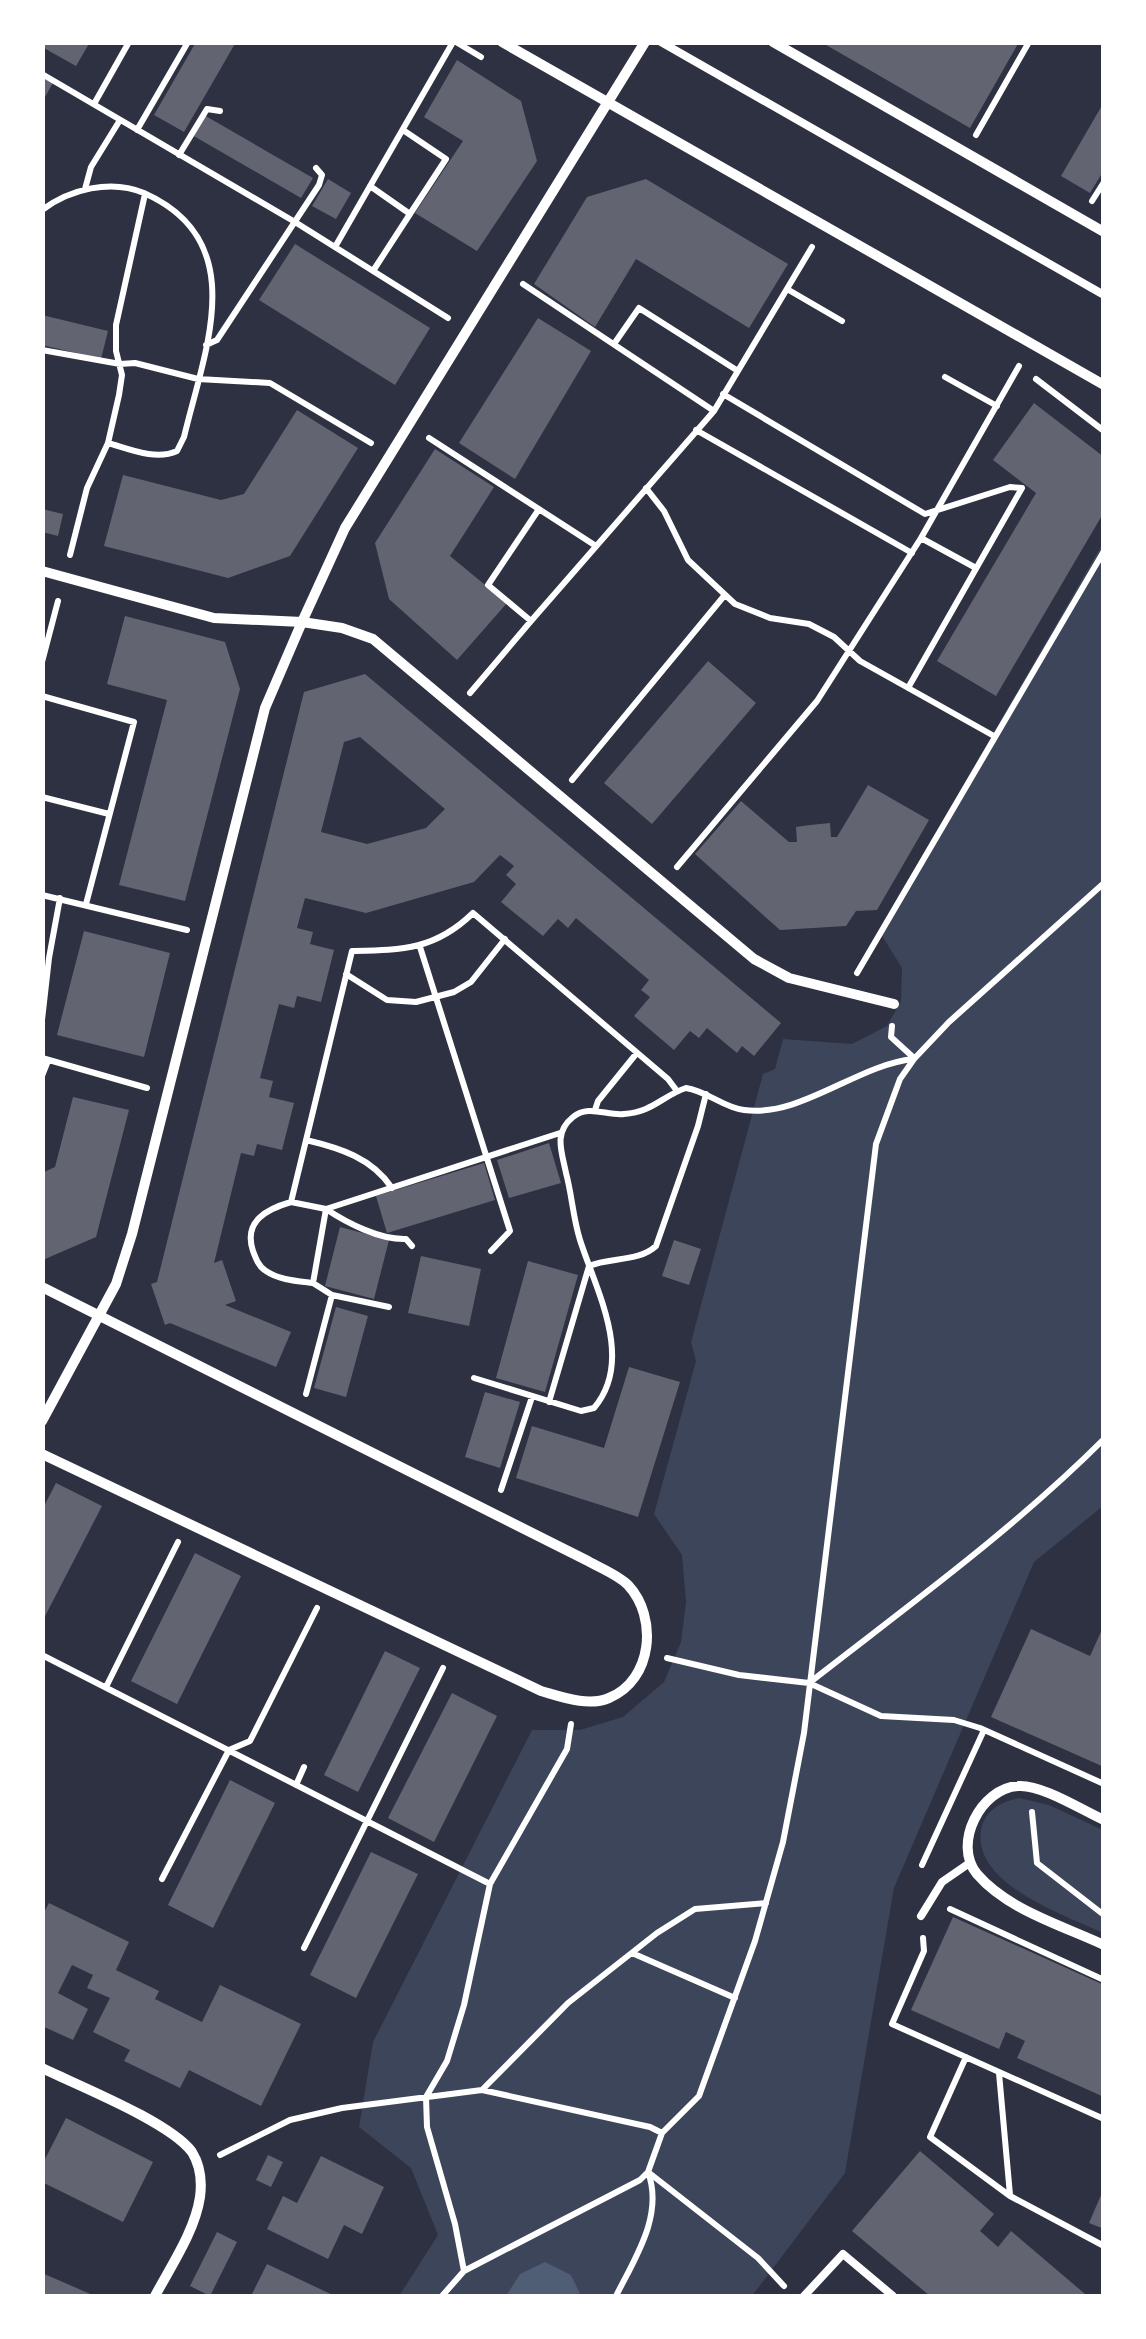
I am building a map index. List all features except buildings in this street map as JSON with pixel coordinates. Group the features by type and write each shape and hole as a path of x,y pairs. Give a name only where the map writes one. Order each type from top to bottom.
{"street":[{"path":"502,42 1104,385"},
{"path":"42,1422 116,1284 265,708 302,622 345,528 646,42"},
{"path":"773,42 1104,232"},
{"path":"42,571 214,618 302,622 342,628 373,639 754,959 789,978 894,1004"},
{"path":"42,1286 588,1560 628,1586 648,1622 646,1654 630,1684 608,1699 575,1701 541,1691 42,1454"},
{"path":"1104,1820 1034,1788 1012,1787 986,1802 977,1814 968,1841 977,1874 1004,1899 1104,1945"},
{"path":"42,2068 167,2130 192,2152 202,2178 200,2201 156,2296"}],"lane":[{"path":"660,42 1104,296"},
{"path":"921,1916 942,1882 971,1862"},
{"path":"804,2296 843,2254 893,2296"}],"path":[{"path":"94,104 129,42"},
{"path":"137,130 188,42"},
{"path":"335,247 454,42"},
{"path":"966,153 1030,42"},
{"path":"42,74 295,222 468,331"},
{"path":"179,155 207,110 220,111"},
{"path":"85,189 91,166 120,120"},
{"path":"373,271 446,159 403,130"},
{"path":"206,345 217,340 318,185 322,175 316,168"},
{"path":"370,186 410,214"},
{"path":"42,210 85,189 114,187 145,194 174,209 188,223 208,256 213,297 206,345 177,451 169,455 152,454 108,443"},
{"path":"42,662 86,488 108,443 119,396 116,325 145,194"},
{"path":"457,709 714,411 812,246"},
{"path":"504,272 714,411"},
{"path":"787,289 842,321"},
{"path":"614,344 638,308 738,370"},
{"path":"42,350 120,364 135,363 198,379 270,383 390,455"},
{"path":"664,883 817,701 912,554 1020,366"},
{"path":"944,377 997,406"},
{"path":"723,394 925,514 1010,486 1022,488 908,688"},
{"path":"408,426 596,546"},
{"path":"696,430 912,554"},
{"path":"646,488 664,511 688,560 724,596 749,612 810,624 834,637 860,661 994,736"},
{"path":"532,621 488,585 539,509"},
{"path":"921,538 976,568"},
{"path":"846,993 1104,551"},
{"path":"560,796 724,596"},
{"path":"42,696 134,722 86,904"},
{"path":"42,797 109,814"},
{"path":"442,2296 464,2271 619,2194 648,2172 662,2133 699,2096 766,1903 783,1842 804,1733 876,1144 900,1079 914,1059 949,1022 1104,883"},
{"path":"42,895 208,935"},
{"path":"42,1020 48,958 60,898"},
{"path":"291,1202 352,951 420,947 452,931 473,912 668,1079 677,1091"},
{"path":"346,974 387,1000 416,1002 436,998 471,982 504,940"},
{"path":"420,947 510,1231 491,1251"},
{"path":"894,1004 891,1037 914,1059"},
{"path":"595,1110 636,1054"},
{"path":"42,1076 45,1059 168,1093"},
{"path":"326,1209 560,1133 578,1113 641,1112 660,1105 677,1091 693,1088 739,1110 784,1106 893,1061 914,1059"},
{"path":"549,1402 589,1266 602,1260 642,1255 656,1246 706,1094"},
{"path":"474,1378 588,1410 600,1401 604,1390 611,1362 611,1336 575,1220 560,1152 560,1133"},
{"path":"306,1140 334,1146 362,1159 381,1172 392,1188"},
{"path":"389,1308 332,1295 312,1283 278,1278 264,1270 252,1250 251,1232 270,1208 291,1202 326,1209 343,1220 406,1239 412,1246"},
{"path":"312,1283 326,1209"},
{"path":"300,1416 332,1295"},
{"path":"494,1513 532,1396"},
{"path":"809,1683 976,1552 1067,1476 1104,1438"},
{"path":"106,1687 187,1522"},
{"path":"162,1878 229,1750 250,1741 326,1589"},
{"path":"304,1948 453,1649"},
{"path":"646,1654 739,1675 809,1683 881,1716 954,1720 1104,1784"},
{"path":"42,1655 490,1884"},
{"path":"464,2271 427,2127 426,2097 447,2061 464,2005 490,1884 567,1750 575,1701"},
{"path":"1046,1758 1034,1788 1032,1807 1037,1863 1104,1914"},
{"path":"296,1785 304,1767"},
{"path":"482,2090 568,2003 694,1909 766,1903"},
{"path":"921,1916 924,1951 892,2024 1104,2119"},
{"path":"632,1954 735,1998"},
{"path":"966,2057 930,2137 1010,2196 1104,2246"},
{"path":"999,2072 1010,2196"},
{"path":"197,2166 290,2120 342,2108 482,2090 650,2127 662,2133"},
{"path":"616,2296 654,2215 654,2186 648,2172"},
{"path":"648,2172 758,2258 794,2296"}],"shaded area":[{"path":"1103,543 1103,1506 1034,1562 894,1888 845,2173 752,2296 399,2296 438,2235 411,2168 359,2127 373,2042 532,1730 580,1730 623,1717 664,1682 681,1642 686,1602 682,1555 654,1514 696,1361 691,1342 763,1074 775,1069 783,1039 852,1044 887,1026 901,1001 902,968 879,931"},
{"path":"1019,1798 1049,1805 1103,1830 1103,1933 1024,1895 991,1867 982,1850 983,1824 994,1808"},
{"path":"545,2262 571,2275 581,2296 506,2296 520,2274"}]}
